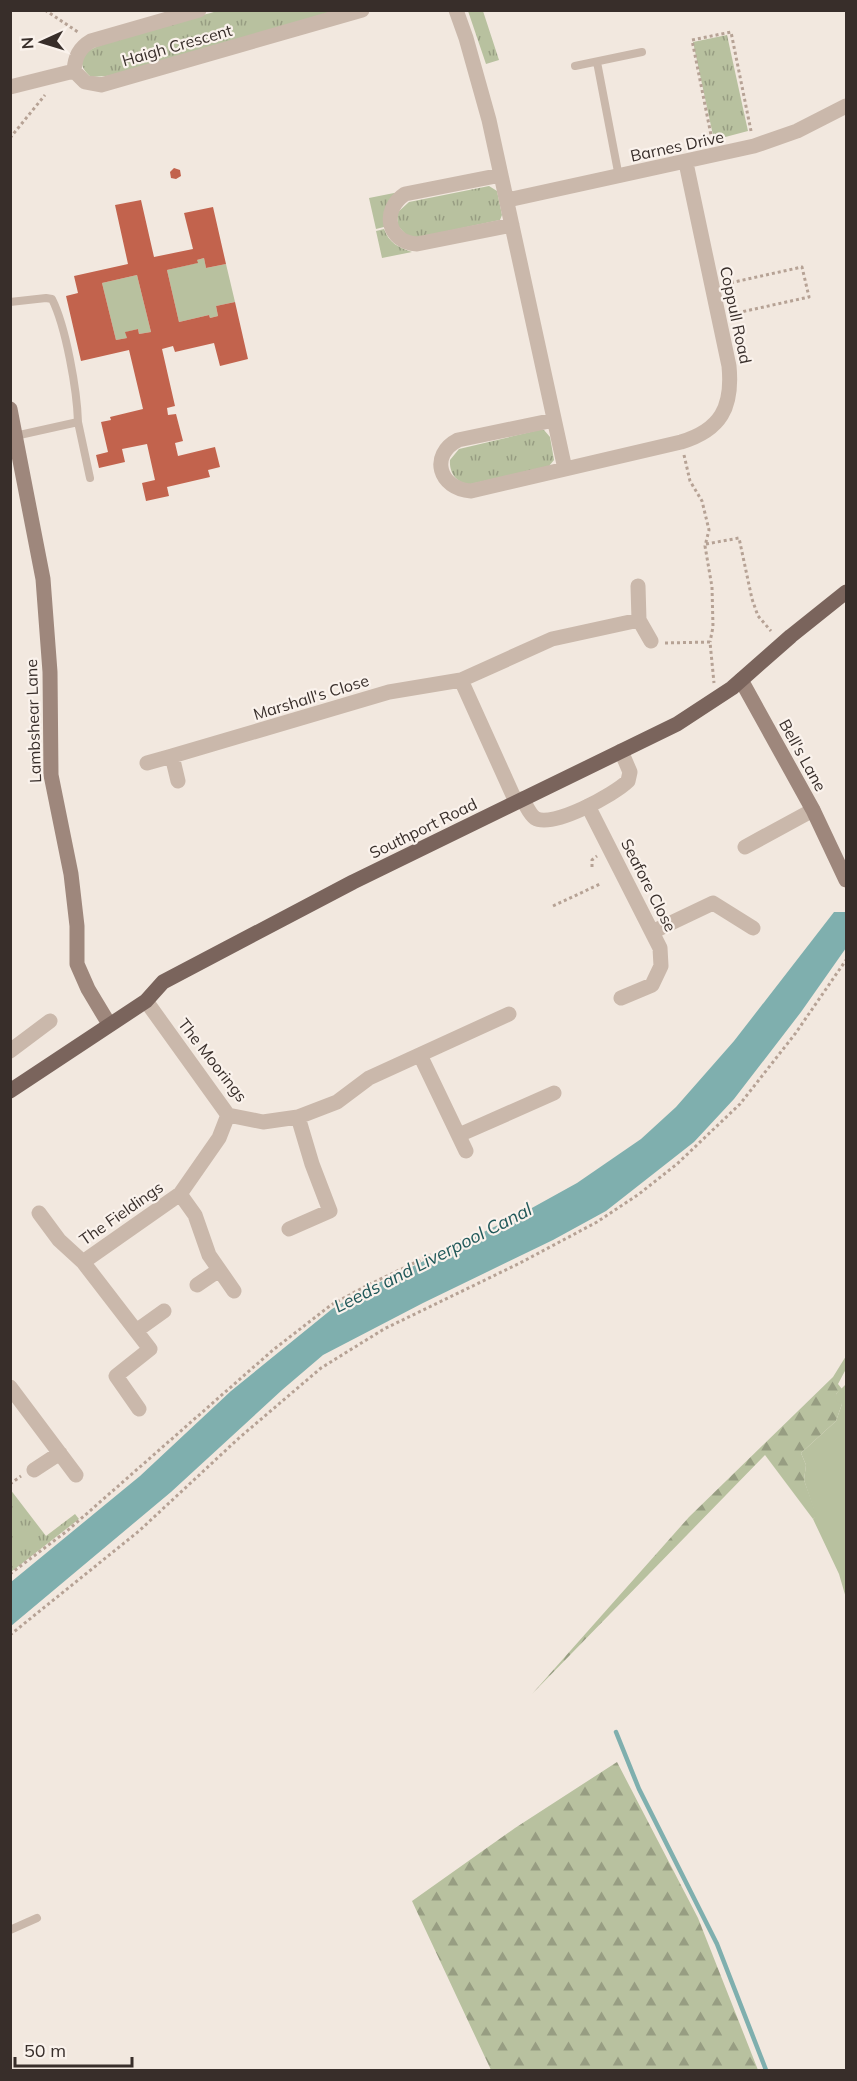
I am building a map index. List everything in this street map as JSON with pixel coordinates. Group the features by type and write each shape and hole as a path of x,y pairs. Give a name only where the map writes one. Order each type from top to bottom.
{"main road":[{"name":"Southport Road","path":"10,1091 146,1000 163,982 353,882 677,724 741,680 846,592"}],"street":[{"name":"Haigh Crescent","path":"199,10 91,41 83,45 77,53 74,71 85,82 101,85 362,10"},
{"path":"456,10 489,120 508,200 565,469"},
{"path":"10,87 74,71"},
{"name":"Barnes Drive","path":"508,200 754,147 797,131 846,106"},
{"name":"Coppull Road","path":"554,420 451,443 443,455 442,471 449,484 471,491 681,442 713,426 726,407 731,382 729,366 686,163"},
{"path":"501,175 405,194 393,207 390,224 400,240 408,244 512,225"},
{"name":"Lambshear Lane","path":"10,409 43,579 51,672 51,775 74,898 77,964 88,989 109,1024"},
{"path":"638,586 639,621 654,641"},
{"name":"Marshall's Close","path":"147,763 389,692 461,680 552,639 639,621"},
{"path":"461,680 519,801 538,820 552,819 588,806 628,781 630,772 621,751"},
{"name":"Bell's Lane","path":"741,680 813,810 846,880"},
{"path":"172,756 178,781"},
{"name":"Seafore Close","path":"588,806 660,948 661,966 652,985 621,998"},
{"path":"745,847 813,810"},
{"path":"652,932 713,903 753,928"},
{"name":"The Moorings","path":"146,1000 228,1115 263,1122 298,1117 337,1102 369,1078 509,1014"},
{"path":"10,1051 50,1021"},
{"path":"420,1055 466,1151"},
{"path":"459,1135 554,1093"},
{"name":"The Fieldings","path":"83,1262 180,1194 219,1138 228,1115"},
{"path":"289,1229 330,1211 312,1164 298,1117"},
{"name":"The Fieldings","path":"180,1194 195,1215 209,1255 234,1291"},
{"name":"The Fieldings","path":"39,1213 59,1240 83,1262 150,1349 116,1376 140,1409"},
{"path":"197,1285 219,1270"},
{"path":"136,1331 164,1311"},
{"path":"13,1396 76,1474"},
{"path":"34,1470 60,1453"}],"lane":[{"path":"575,66 642,52"},
{"path":"597,62 619,177"},
{"path":"10,302 46,298 52,299 57,308 74,385 78,422 90,478"},
{"path":"15,436 78,422"},
{"path":"10,1930 37,1918"}],"path":[{"path":"45,10 85,37"},
{"path":"716,156 692,40 730,32 754,147"},
{"path":"10,138 51,87"},
{"path":"712,287 802,267 805,277 809,297 719,317"},
{"path":"681,442 690,481 702,501 709,530 706,544 712,587 710,642 714,683"},
{"path":"706,544 739,538 752,599 758,616 771,631"},
{"path":"654,641 663,643 710,642"},
{"path":"592,867 592,860 601,853"},
{"path":"553,906 600,884"},
{"path":"10,1635 140,1532 239,1438 321,1368 384,1329 520,1263 597,1222 639,1194 677,1164 740,1104 795,1034 846,960"},
{"path":"10,1574 67,1531 273,1350 331,1305 477,1233"}],"green space":[{"path":"218,11 346,11 120,75 91,77 83,67 82,61 85,54 107,43"},
{"path":"468,11 483,11 499,60 486,64"},
{"path":"727,35 748,131 714,140 693,42"},
{"path":"489,186 497,191 502,215 500,220 410,239 398,226 397,213 409,202"},
{"path":"399,192 384,227 376,229 369,198"},
{"path":"384,229 395,244 412,252 382,258 376,231"},
{"path":"204,258 206,268 226,264 235,302 216,306 218,316 210,318 209,315 179,322 167,270 197,263 197,260"},
{"path":"137,275 151,332 139,334 138,329 126,332 127,338 116,340 102,283"},
{"path":"544,430 550,437 554,460 549,466 471,484 466,484 455,477 450,460 459,449"},
{"path":"846,1356 846,1369 838,1384 842,1389 836,1394 842,1404 836,1421 801,1453 806,1465 804,1480 817,1516 813,1519 765,1455 532,1694 689,1517 833,1377"},
{"path":"846,1384 846,1598 839,1574 813,1519 816,1516 804,1480 806,1465 801,1453 836,1421 842,1404 837,1402 836,1394"},
{"path":"10,1489 46,1536 75,1514 79,1519 11,1572"},
{"path":"617,1762 698,1918 758,2070 491,2070 412,1901 515,1828"}],"water":[{"name":"Leeds and Liverpool Canal","path":"834,912 846,912 846,948 801,1012 734,1099 694,1142 606,1211 553,1240 323,1355 171,1492 11,1626 11,1582 140,1476 231,1391 332,1309 366,1289 521,1214 577,1183 641,1139 676,1107 734,1041"}],"building":[{"path":"174,168 180,170 181,176 176,179 171,178 170,172"},
{"path":"141,200 154,257 193,249 184,213 213,207 226,264 206,268 204,258 197,260 198,263 167,270 179,322 209,315 210,318 218,316 216,306 235,302 248,359 220,366 214,343 175,352 173,346 162,349 175,406 167,408 168,415 176,414 183,441 175,443 178,456 215,447 220,467 208,470 210,477 167,487 169,496 146,501 142,483 155,480 147,444 122,449 125,462 99,468 96,455 108,452 101,422 111,420 110,417 143,409 129,350 81,361 66,296 78,293 74,276 128,264 115,205","holes":["137,275 151,332 139,334 138,329 125,332 127,338 116,340 102,283"]}],"waterway":[{"path":"616,1732 639,1789 717,1944 766,2070"}]}
